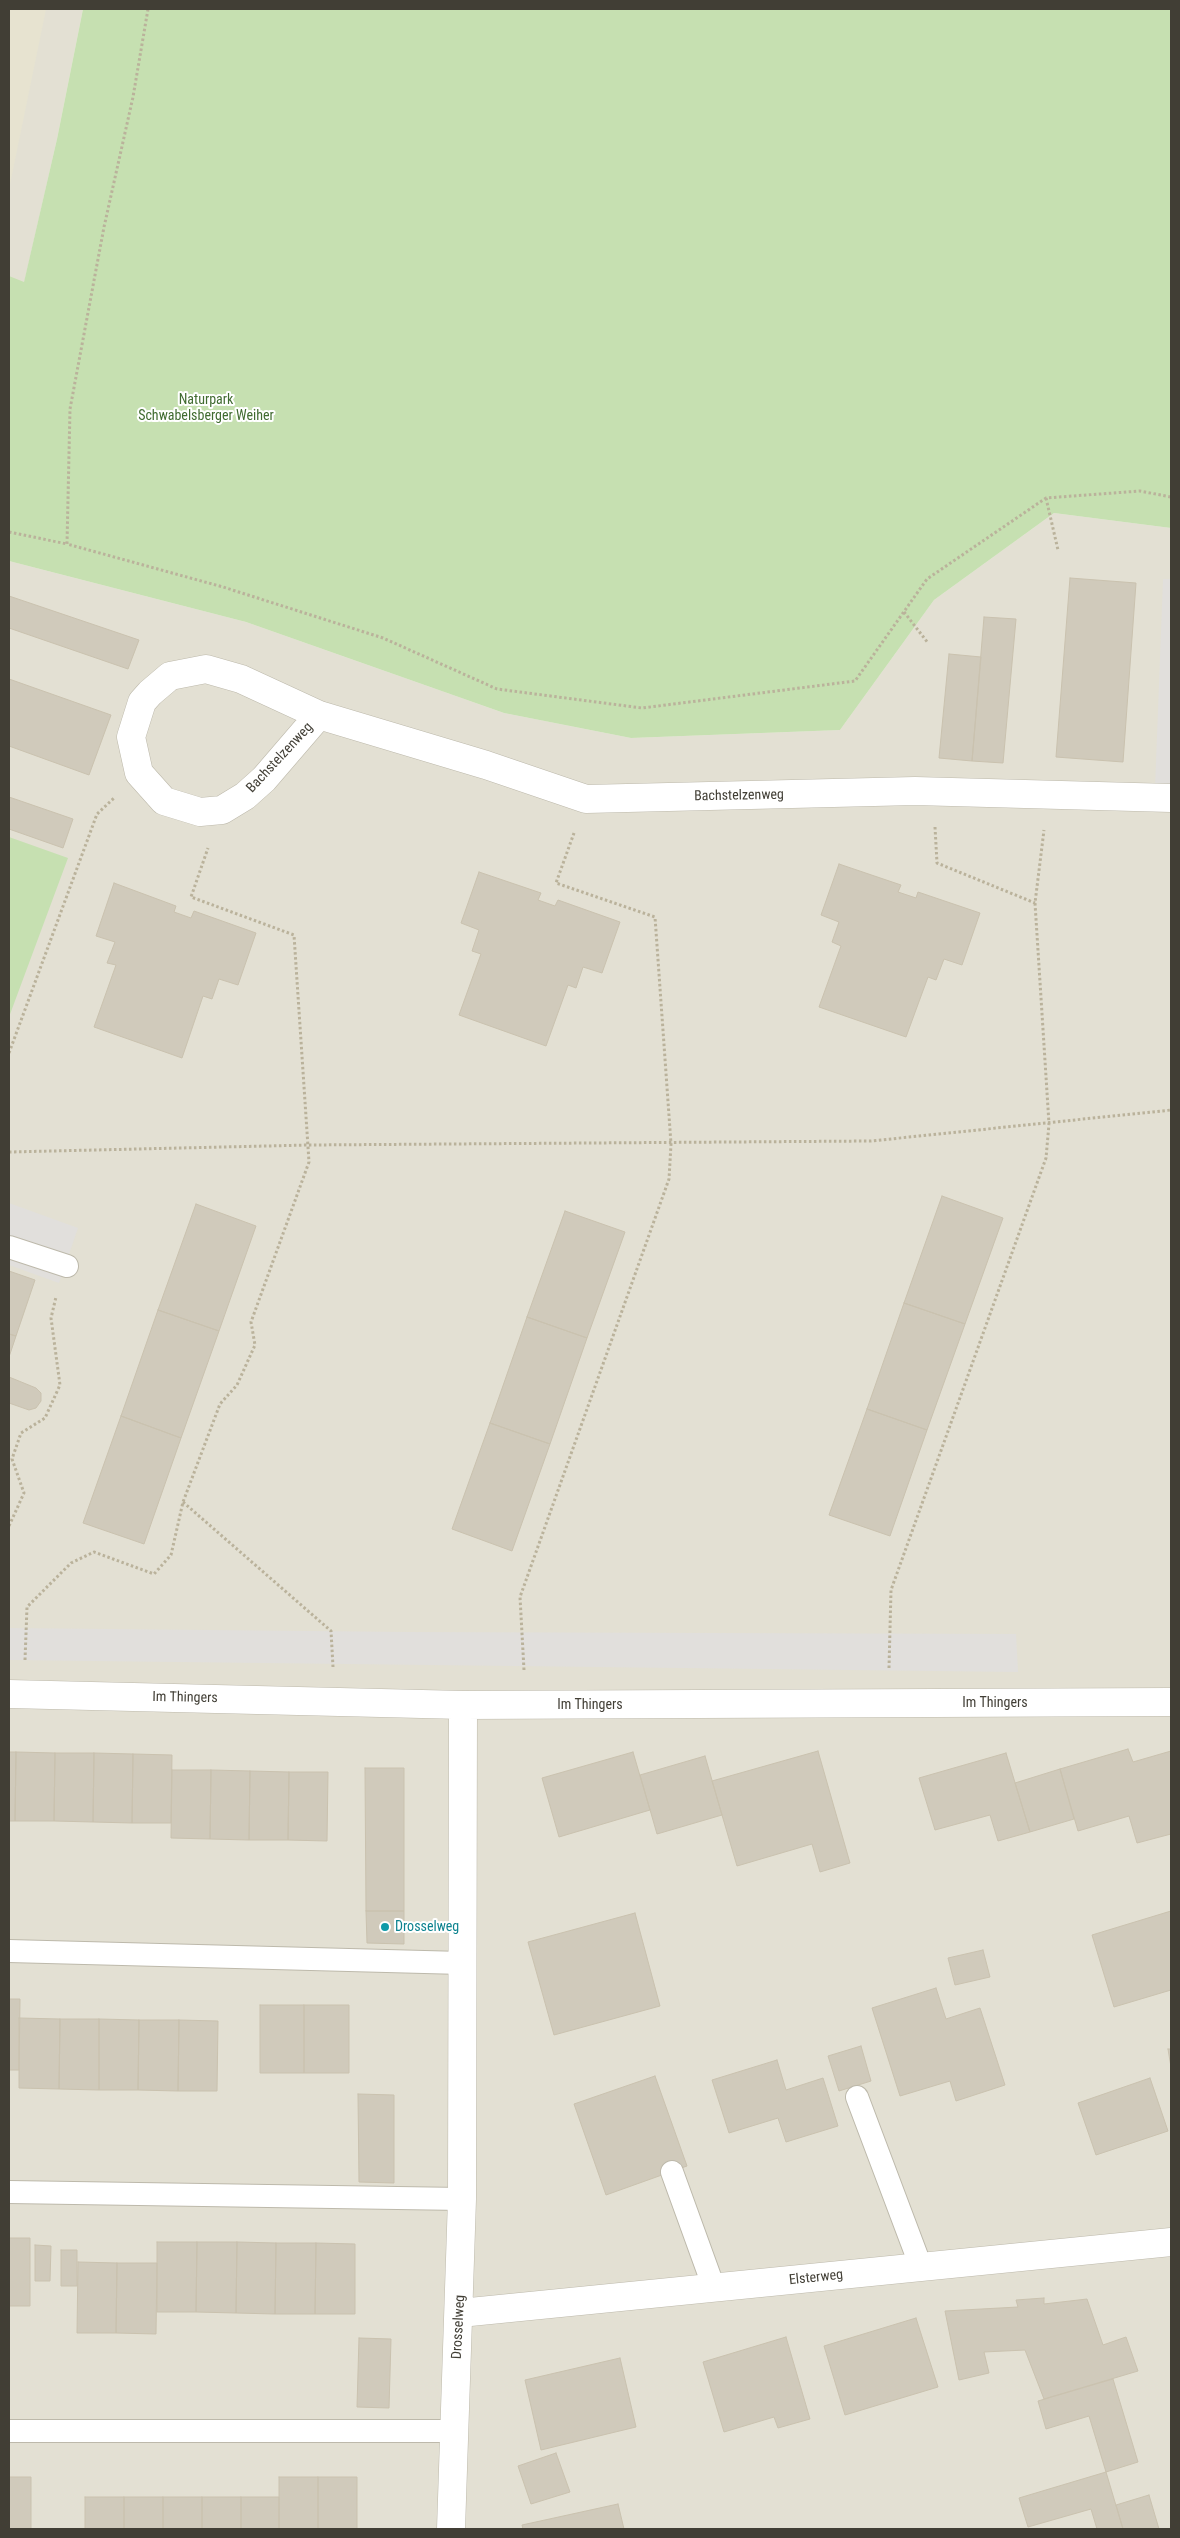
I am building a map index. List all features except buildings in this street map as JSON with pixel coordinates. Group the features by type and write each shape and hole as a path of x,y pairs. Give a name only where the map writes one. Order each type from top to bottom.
{"street":[{"name":"Bachstelzenweg","path":"319,715 264,778 245,796 222,810 200,812 164,801 139,773 131,737 142,702 170,676 206,669 242,679 319,715 486,765 586,800 933,792 1171,798"},
{"name":"Im Thingers","path":"16,1694 463,1705 1171,1702"},
{"name":"Drosselweg","path":"451,2529 453,2431 460,2313 462,2199 463,1705"},
{"name":"Elsterweg","path":"460,2313 1171,2242"}],"lane":[{"path":"9,1247 67,1266"},
{"path":"9,1951 462,1962"},
{"path":"857,2096 921,2267"},
{"path":"672,2172 714,2288"},
{"path":"9,2192 462,2199"},
{"path":"9,2431 453,2431"}],"path":[{"path":"67,544 70,409 104,227 133,97 148,9"},
{"path":"9,532 67,544 223,587 383,638 497,690 642,708 855,680 927,579 1046,498 1140,491 1171,497"},
{"path":"1046,498 1058,550"},
{"path":"904,612 928,643"},
{"path":"9,1052 97,814 139,773"},
{"path":"933,792 937,863 1035,903"},
{"path":"889,1704 891,1590 1046,1158 1049,1124 1035,903 1048,795"},
{"path":"526,1705 520,1597 669,1179 671,1144 655,917 556,883 586,800"},
{"path":"16,1694 27,1607 71,1562 94,1552 154,1574 171,1555 183,1502 220,1404 237,1385 255,1345 251,1322 309,1162 294,935 191,897 222,810"},
{"path":"9,1152 309,1144 671,1144 871,1141 1171,1110"},
{"path":"9,1526 24,1493 12,1459 21,1433 45,1418 60,1384 51,1318"},
{"path":"183,1502 331,1632 335,1702"}],"shaded area":[{"path":"9,9 83,9 57,139 9,349"},
{"path":"9,9 46,9 9,189"},
{"path":"1054,513 1171,528 1171,2529 9,2529 9,561 246,622 504,713 631,738 840,730 934,600"},
{"path":"1163,579 1171,579 1171,789 1155,788"},
{"path":"9,1203 78,1228 59,1283 9,1265"},
{"path":"10,1628 409,1632 1016,1634 1018,1672 9,1660"}],"green space":[{"name":"Naturpark Schwabelsberger Weiher","path":"83,9 1171,9 1171,528 1054,513 934,600 840,730 631,738 504,713 246,622 9,561 9,276 24,282 57,139"},
{"path":"9,837 68,858 9,1017"}],"place":[{"name":"Drosselweg","path":"385,1927"}]}
